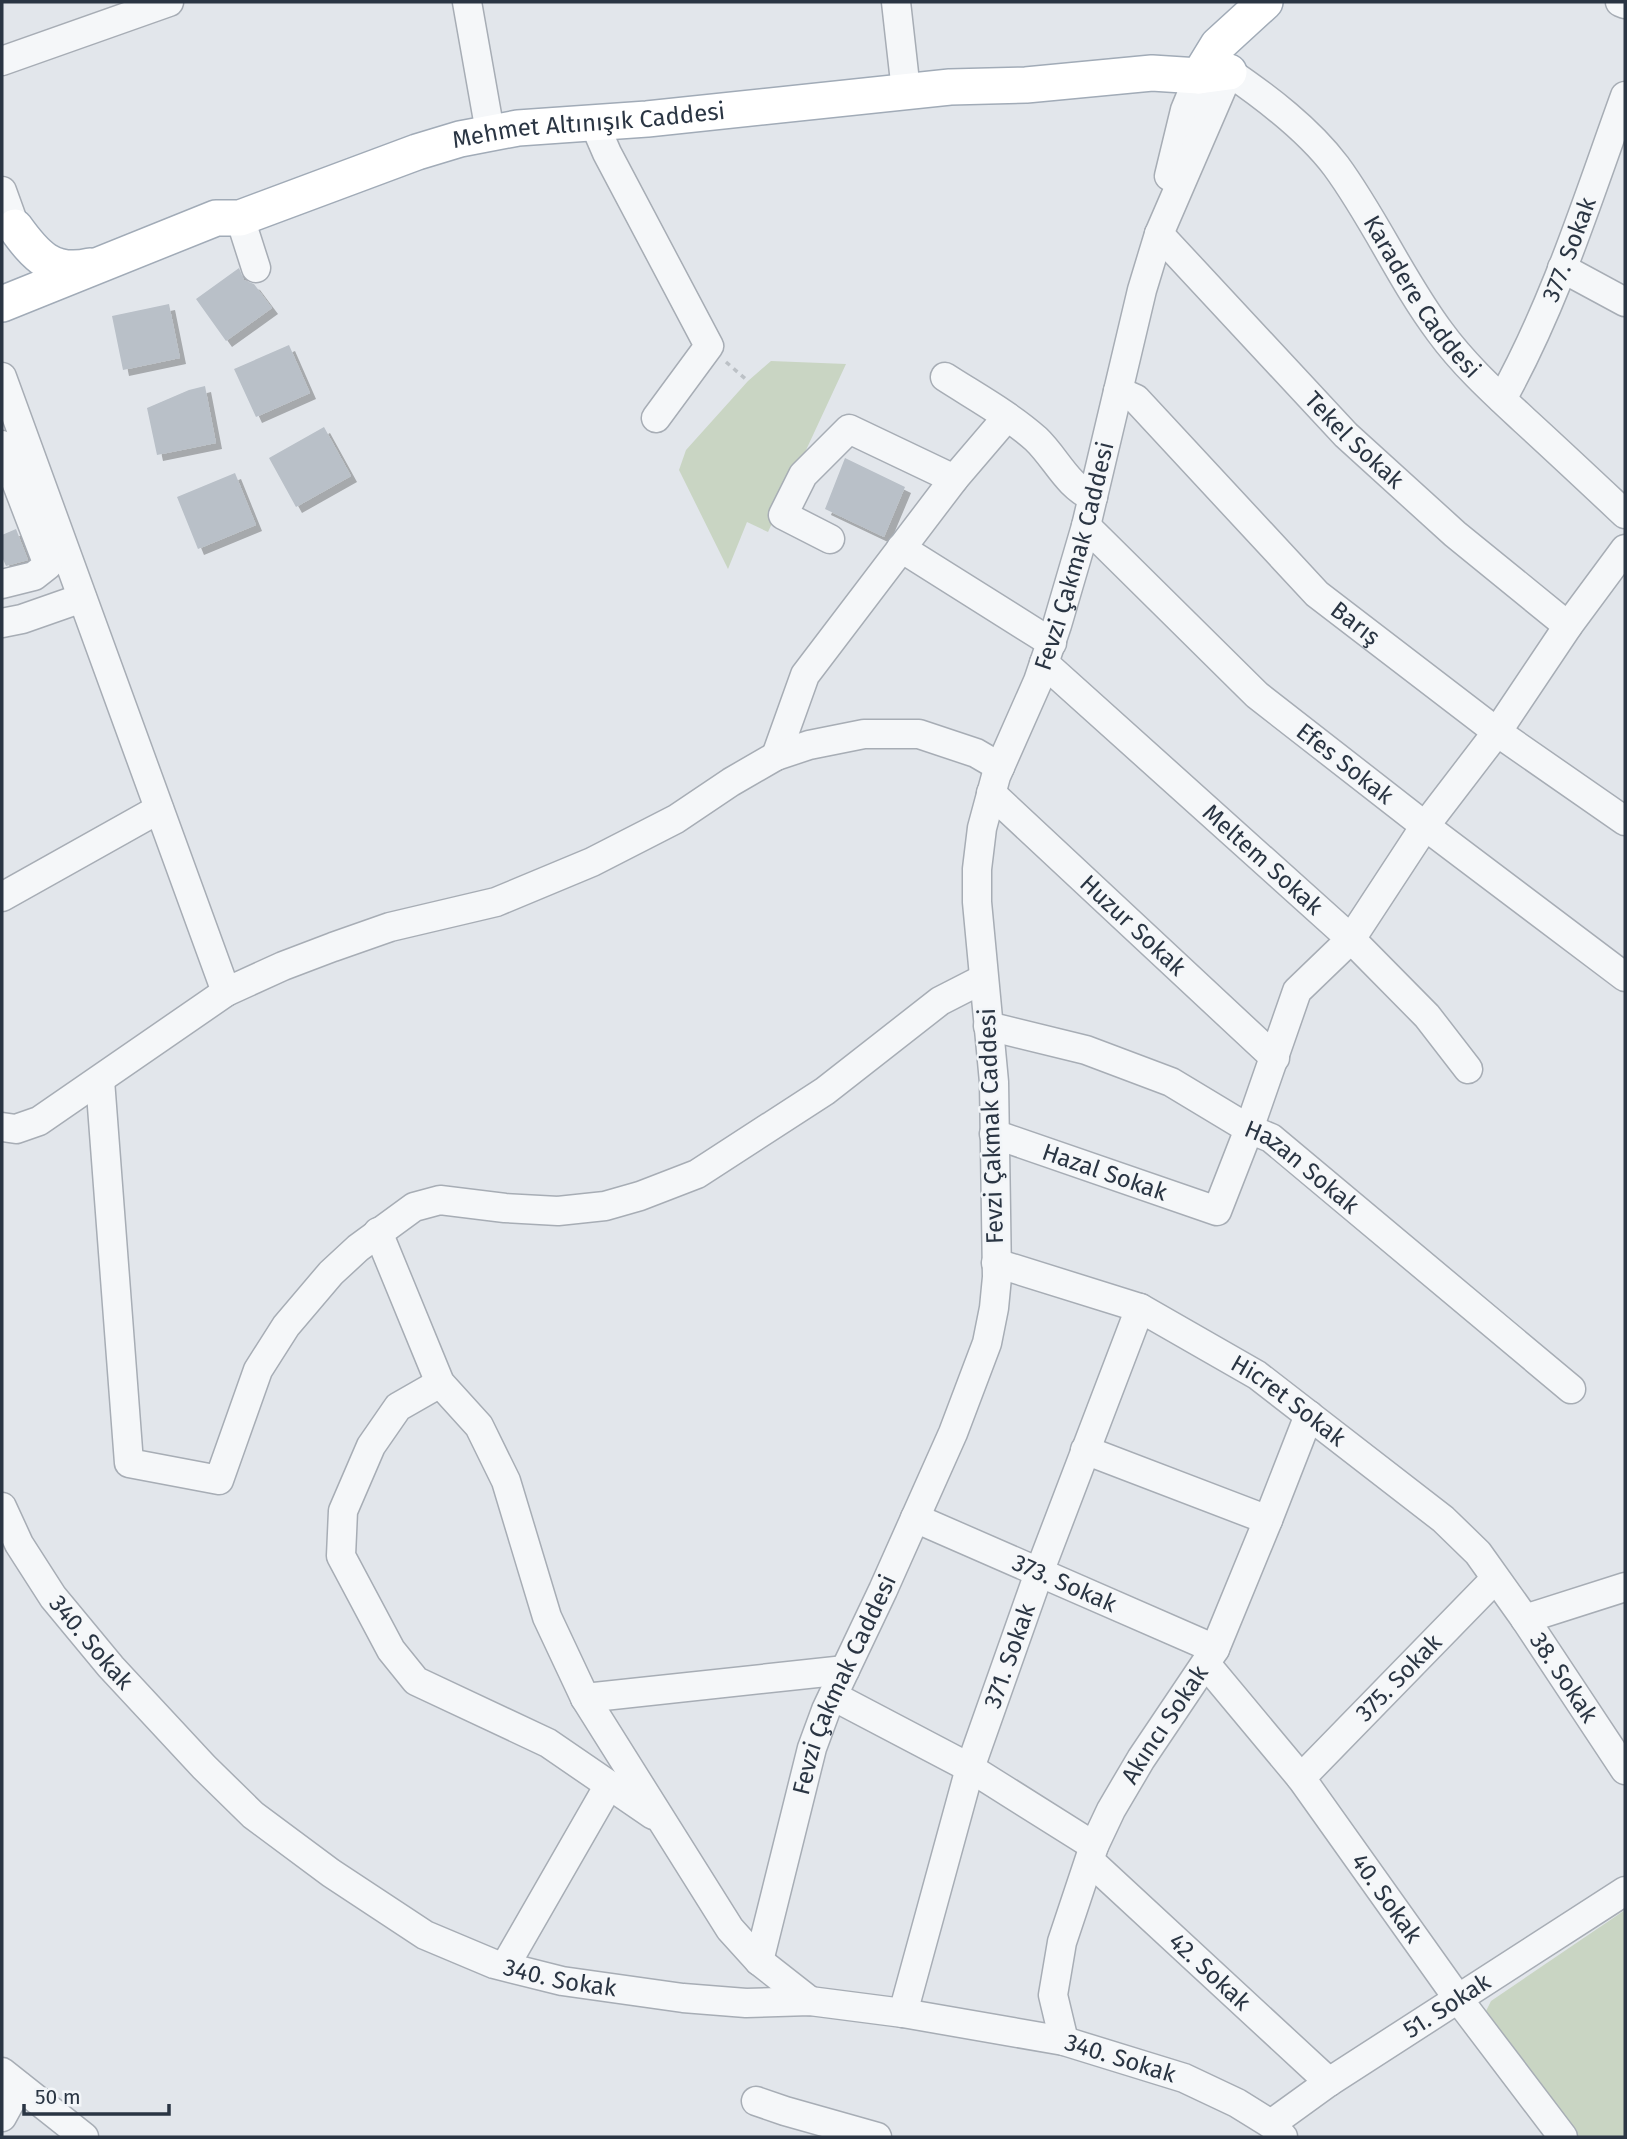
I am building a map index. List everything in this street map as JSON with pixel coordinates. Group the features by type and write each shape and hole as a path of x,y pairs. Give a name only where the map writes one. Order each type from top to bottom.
{"main road":[{"name":"Fevzi Çakmak Caddesi","path":"1214,66 1265,2"},
{"name":"Fevzi Çakmak Caddesi","path":"1214,66 1235,60 1289,2"},
{"name":"Mehmet Altınışık Caddesi","path":"2,321 133,250 216,218 240,218 417,152 490,132 950,87 1030,71 1187,51 1214,66"},
{"name":"Mehmet Altınışık Caddesi","path":"2,304 41,298 111,281 220,236 231,229 240,218"},
{"path":"15,227 43,260 56,266 85,267 133,250"},
{"path":"15,227 41,298"}],"street":[{"path":"2,61 169,2"},
{"path":"467,2 490,132"},
{"path":"896,2 906,91"},
{"path":"1620,2 1625,4"},
{"name":"Fevzi Çakmak Caddesi","path":"759,1961 811,1748 953,1433 987,1343 994,1308 996,1263 994,1082 977,902 977,869 982,828 996,780 1048,653 1086,526 1142,290 1214,66"},
{"name":"Karadere Caddesi","path":"1214,66 1287,117 1335,165 1355,193 1440,333 1502,399 1625,514"},
{"name":"377. Sokak","path":"1502,399 1522,363 1562,268 1625,96"},
{"path":"594,123 607,153 709,346 656,418"},
{"path":"2,191 15,227"},
{"path":"240,218 256,268"},
{"name":"Tekel Sokak","path":"1159,234 1346,435 1455,534 1568,626"},
{"path":"1562,268 1625,302"},
{"path":"945,377 1037,440 1079,491 1093,497"},
{"name":"Barış","path":"1118,391 1136,399 1317,594 1497,732 1625,821"},
{"path":"5,395 226,992"},
{"path":"776,756 805,675 954,479 1007,417"},
{"path":"830,539 783,515 803,475 849,429 954,479"},
{"path":"2,445 48,565 34,576 2,584"},
{"name":"Efes Sokak","path":"1086,526 1256,695 1625,977"},
{"name":"Meltem Sokak","path":"901,548 1048,653 1351,939 1427,1016 1468,1069"},
{"path":"1249,1129 1297,991 1351,939 1425,826 1497,732 1568,626 1625,549"},
{"path":"2,623 22,620 82,598"},
{"name":"Huzur Sokak","path":"2,1127 16,1129 39,1121 226,992 283,966 390,927 496,902 592,862 676,819 776,756 808,745 864,734 919,734 976,753 996,780 1275,1058"},
{"path":"2,897 159,809"},
{"path":"100,1080 129,1463 219,1480 258,1370 286,1326 331,1273 378,1232 414,1207 440,1200 558,1211 605,1206 697,1174 825,1091 940,1001 983,979"},
{"name":"Hazan Sokak","path":"988,1026 1086,1050 1171,1082 1249,1129 1270,1138 1571,1389"},
{"name":"Hazal Sokak","path":"994,1134 1217,1211 1249,1129"},
{"path":"378,1232 440,1383 479,1426 506,1481 547,1617 585,1698 730,1929 759,1961 810,2001"},
{"name":"Hicret Sokak","path":"996,1263 1140,1308 1257,1374 1443,1519 1478,1553 1525,1619"},
{"name":"371. Sokak","path":"903,2013 970,1769 1084,1450 1140,1308"},
{"path":"440,1383 398,1407 370,1446 343,1511 341,1556 391,1650 416,1681 548,1744 663,1822"},
{"name":"Akıncı Sokak","path":"1064,2041 1053,1995 1062,1941 1092,1854 1111,1810 1141,1759 1210,1656 1269,1520 1309,1415"},
{"path":"1084,1450 1269,1520"},
{"name":"340. Sokak","path":"2,1507 19,1544 53,1597 121,1677 204,1767 253,1815 331,1873 425,1935 505,1966 562,1980 683,1998 746,2003 810,2001 903,2013 1064,2041 1184,2078 1237,2103 1277,2131"},
{"name":"373. Sokak","path":"915,1518 1040,1570 1210,1656"},
{"name":"375. Sokak","path":"1301,1778 1496,1579"},
{"path":"1525,1619 1625,1587"},
{"name":"38. Sokak","path":"1525,1619 1625,1770"},
{"name":"40. Sokak","path":"1210,1656 1301,1778 1459,2000 1563,2137"},
{"path":"585,1698 845,1670"},
{"name":"42. Sokak","path":"833,1696 970,1769 1092,1854 1329,2082"},
{"path":"505,1966 609,1785"},
{"name":"51. Sokak","path":"1277,2131 1329,2082 1625,1891"},
{"path":"2,2117 10,2079 84,2137"},
{"path":"756,2101 877,2137"}],"path":[{"path":"709,346 748,381"}],"green space":[{"path":"771,361 846,364 768,532 747,522 728,569 679,470 686,450 748,381"},
{"path":"1625,1910 1625,2137 1577,2137 1486,2011 1491,2001"}],"building":[{"path":"239,268 244,280 254,284 272,308 226,341 196,299"},
{"path":"169,304 180,358 123,370 112,316"},
{"path":"289,345 310,393 256,417 234,369"},
{"path":"205,386 216,443 157,455 147,408"},
{"path":"324,427 351,476 296,507 269,458"},
{"path":"845,458 905,487 884,537 825,509"},
{"path":"235,473 256,525 198,549 177,497"},
{"path":"16,529 28,560 6,566 2,557 2,535"}]}
